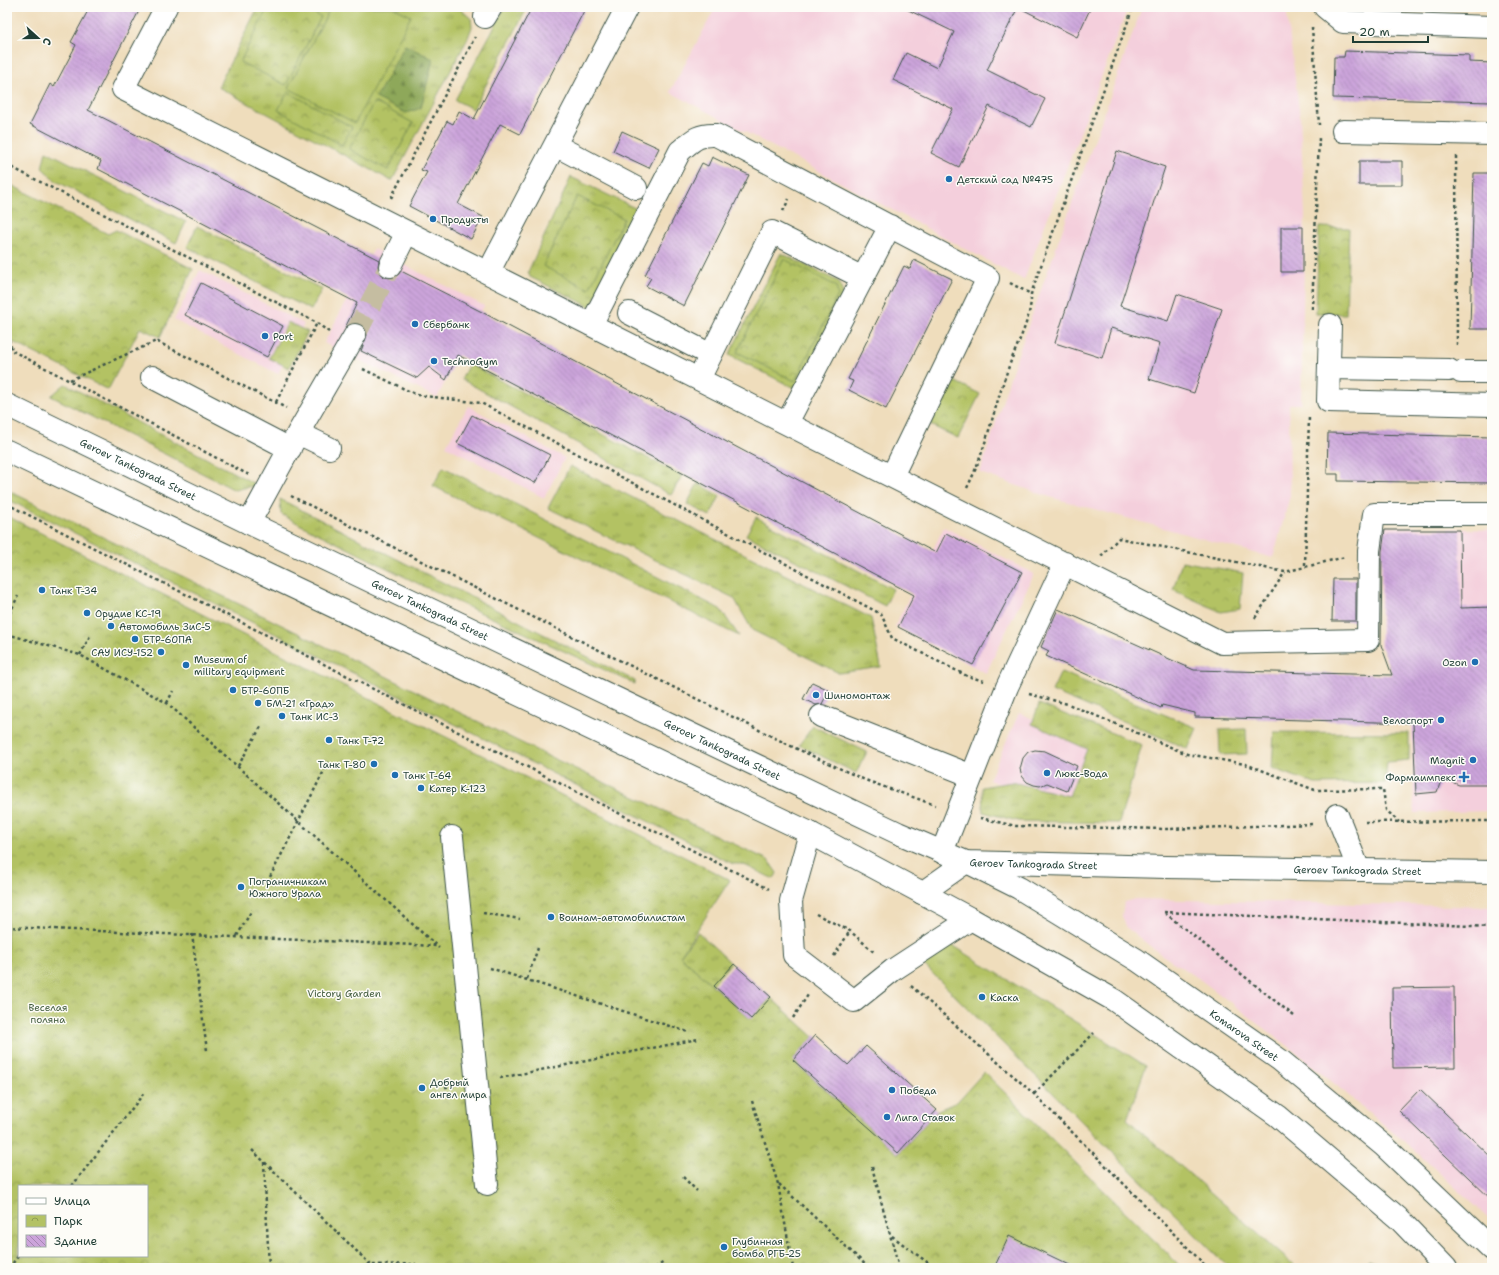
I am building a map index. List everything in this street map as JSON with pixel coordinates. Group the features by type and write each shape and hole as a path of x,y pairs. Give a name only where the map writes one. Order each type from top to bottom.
{"main road":[{"path":"166,7 123,89 1222,643 1368,640 1369,551 1374,514 1492,514"},
{"path":"488,273 627,7"},
{"path":"1318,15 1343,22 1428,16 1492,27"},
{"path":"1343,132 1492,134"},
{"path":"591,325 680,151 703,134 716,135 988,278 892,476"},
{"path":"555,145 636,188"},
{"path":"787,423 890,226"},
{"path":"390,266 407,232"},
{"path":"699,379 772,232 863,278"},
{"path":"630,313 711,355"},
{"path":"1321,320 1329,368 1328,401 1492,405"},
{"path":"249,523 355,335"},
{"path":"1329,368 1492,372"},
{"path":"152,377 294,441 329,448"},
{"name":"Geroev Tankograda Street","path":"7,405 249,523 898,833 966,862 1492,872"},
{"path":"7,451 810,833 971,919 1114,1000 1278,1116 1398,1218 1446,1268"},
{"path":"942,852 1007,687 1065,564"},
{"path":"821,716 972,776"},
{"path":"1338,819 1359,870"},
{"path":"810,833 791,901 794,955 854,1001 893,970 971,919"},
{"path":"452,837 487,1184"},
{"path":"922,893 966,862"},
{"name":"Komarova Street","path":"966,862 1019,888 1137,960 1280,1060 1384,1146 1492,1250"}],"path":[{"path":"957,509 976,470 1008,369 1032,306 1031,294 1133,7"},
{"path":"380,219 488,12"},
{"path":"1318,15 1320,130 1315,212 1321,320"},
{"path":"1456,133 1457,348"},
{"path":"7,165 317,323 331,333 341,358 417,395 481,403 881,614 892,638 967,676 1068,704 1187,754 1245,764 1315,790 1383,789 1386,810 1399,822"},
{"path":"772,232 799,179"},
{"path":"1002,279 1031,294"},
{"path":"276,402 317,323"},
{"path":"7,334 12,350"},
{"path":"7,348 270,486 795,748 865,780 938,806"},
{"path":"1306,566 1310,408"},
{"path":"7,504 850,931 1034,1094 1208,1268"},
{"path":"1084,573 1119,538 1286,572 1369,551"},
{"path":"1238,643 1286,572"},
{"path":"7,619 18,596"},
{"path":"7,634 80,656 168,703 438,946 465,967 527,979 688,1032"},
{"path":"80,656 91,634"},
{"path":"168,703 173,691"},
{"path":"238,766 262,725"},
{"path":"270,877 329,761"},
{"path":"979,817 1016,826 1168,828 1338,819 1399,822 1492,821"},
{"path":"236,936 252,910"},
{"path":"459,910 520,919"},
{"path":"1294,1016 1164,912 1492,927"},
{"path":"7,927 438,946"},
{"path":"192,934 207,1051"},
{"path":"527,979 538,948"},
{"path":"1034,1094 1094,1033"},
{"path":"477,1083 698,1039"},
{"path":"73,1185 144,1093"},
{"path":"752,1101 778,1184 792,1268"},
{"path":"252,1150 372,1265"},
{"path":"264,1161 269,1268"},
{"path":"872,1168 892,1235 899,1268"},
{"path":"683,1177 697,1191"},
{"path":"778,1184 869,1268"},
{"path":"892,1235 935,1268"},
{"path":"9,1268 18,1256"},
{"path":"655,1268 664,1262"},
{"path":"349,1268 372,1265 416,1264"}],"shaded area":[{"name":"Детский сад №475","path":"716,7 1128,7 1024,280 670,92"},
{"path":"1142,7 1286,7 1300,117 1305,215 1301,404 1289,404 1290,496 1273,558 1050,497 980,473 1012,371"},
{"path":"374,249 484,306 437,398 324,343"},
{"path":"200,270 304,324 278,374 174,320"},
{"path":"468,406 565,458 544,498 446,446"},
{"path":"1381,526 1492,530 1492,811 1414,813 1410,649 1380,648"},
{"path":"944,527 1034,574 986,673 895,626"},
{"path":"1019,713 1101,748 1074,811 989,780"},
{"path":"1136,899 1492,907 1492,1221 1413,1149 1295,1051 1198,978 1159,953 1127,928 1122,916 1124,902"}],"green space":[{"path":"258,7 314,7 325,13 328,7 457,7 471,18 472,27 467,40 392,181 218,87"},
{"path":"268,7 302,7 321,17 286,85 240,62"},
{"path":"331,7 393,7 411,16 355,123 288,88"},
{"path":"505,7 528,7 473,109 455,100"},
{"path":"405,45 433,59 421,108 406,113 376,98"},
{"path":"288,92 352,127 342,145 278,110"},
{"path":"374,102 413,123 388,170 349,149"},
{"path":"46,151 186,222 176,243 56,181 42,168"},
{"path":"571,177 639,210 591,307 530,277 528,272"},
{"path":"7,183 108,234 116,230 193,269 160,337 140,328 108,390 7,339"},
{"path":"577,196 624,219 589,289 543,266"},
{"path":"197,226 322,289 311,310 187,247"},
{"path":"1319,227 1349,228 1346,314 1316,313"},
{"path":"781,253 839,282 844,297 796,389 729,355"},
{"path":"784,259 836,286 838,295 795,381 737,352"},
{"path":"288,322 308,332 289,368 269,358"},
{"path":"469,364 682,476 671,495 461,379"},
{"path":"952,380 980,394 958,438 930,425"},
{"path":"65,384 257,485 235,490 51,396"},
{"path":"570,466 871,618 881,667 839,673 752,630 734,598 548,508"},
{"path":"443,467 720,609 739,636 433,486"},
{"path":"698,483 720,496 710,516 687,504"},
{"path":"7,490 544,754 768,860 777,873 774,879 742,864 733,864 7,499"},
{"path":"280,499 635,681 635,684 425,587 301,525 281,514"},
{"name":"Victory Garden","path":"7,516 730,880 680,956 750,1019 771,998 814,1037 793,1061 898,1154 938,1110 957,1102 984,1072 1182,1268 7,1268"},
{"path":"756,517 893,589 885,606 746,535"},
{"path":"1182,561 1243,573 1240,609 1221,612 1173,590"},
{"path":"1061,672 1197,728 1188,749 1052,691"},
{"path":"1039,704 1142,745 1119,823 1018,821 983,812 982,787 1012,782 1069,796 1087,749 1032,724"},
{"path":"813,726 867,752 856,773 799,745"},
{"path":"1246,729 1247,754 1220,755 1219,730"},
{"path":"1274,732 1409,733 1409,760 1387,762 1385,783 1315,784 1272,768"},
{"path":"698,932 731,963 712,985 680,956"},
{"path":"949,943 1146,1066 1127,1119 1297,1268 1229,1268 919,960"},
{"path":"1369,1260 1380,1264 1384,1268 1354,1268"}],"building":[{"path":"90,7 141,7 88,110 379,260 379,273 384,277 391,278 397,276 401,271 480,311 936,553 946,533 1022,572 973,665 898,627 914,595 458,355 446,380 429,367 417,378 361,351 367,335 366,328 361,324 355,323 349,324 345,328 357,303 98,169 101,161 30,124 50,84 54,87 76,45 71,42"},
{"path":"532,7 586,7 520,134 500,124 458,204 483,217 471,239 409,206 427,172 421,170 447,121 453,124 459,111 474,119"},
{"path":"902,7 1018,7 987,70 1045,99 1031,127 989,106 959,167 931,153 953,109 893,80 906,53 937,68 954,32"},
{"path":"1018,7 1091,7 1077,37"},
{"path":"1345,51 1469,55 1469,62 1492,63 1492,102 1333,98 1334,57 1344,57"},
{"path":"622,131 659,148 649,168 613,151"},
{"path":"1117,151 1165,167 1120,306 1168,321 1177,294 1222,309 1194,393 1149,379 1160,343 1111,328 1102,358 1055,343"},
{"path":"712,157 749,175 684,306 646,286 651,278 645,275 702,163 708,166"},
{"path":"1359,161 1402,161 1402,185 1359,185"},
{"path":"1474,173 1492,173 1492,329 1470,329"},
{"path":"1281,227 1303,227 1303,272 1281,272"},
{"path":"914,260 952,279 886,409 849,390 853,381 848,379 904,266 910,269"},
{"path":"201,283 283,326 267,357 185,315"},
{"path":"472,415 550,455 535,483 457,443"},
{"path":"1328,433 1492,437 1492,483 1338,481 1338,474 1327,474"},
{"path":"1385,530 1460,530 1461,608 1492,607 1492,785 1459,785 1442,778 1437,792 1416,794 1413,723 1195,717 1195,713 1162,705 1161,708 1046,656 1049,651 1041,647 1058,609 1194,670 1392,675 1381,645 1382,551"},
{"path":"1333,579 1356,579 1356,621 1332,621"},
{"name":"Шиномонтаж","path":"812,682 829,690 822,704 816,705 803,699"},
{"name":"Люкс-Вода","path":"1035,750 1045,751 1077,766 1067,791 1047,783 1040,786 1034,785 1027,782 1022,776 1020,769 1023,758 1028,752"},
{"path":"734,964 771,997 751,1019 714,986"},
{"path":"1454,987 1455,1067 1393,1068 1392,988"},
{"path":"815,1035 848,1065 866,1046 937,1110 898,1153 793,1060"},
{"path":"1420,1089 1492,1158 1492,1200 1399,1111"},
{"path":"1009,1236 1076,1268 994,1268"}],"tunnel":[{"path":"355,335 390,266"}],"place":[{"name":"Детский сад №475","path":"949,179"},
{"name":"Продукты","path":"433,219"},
{"name":"Сбербанк","path":"415,324"},
{"name":"Port","path":"265,336"},
{"name":"TechnoGym","path":"434,361"},
{"name":"Танк Т-34","path":"42,590"},
{"name":"Орудие КС-19","path":"87,613"},
{"name":"Автомобиль ЗиС-5","path":"111,626"},
{"name":"БТР-60ПА","path":"135,639"},
{"name":"САУ ИСУ-152","path":"161,652"},
{"name":"Ozon","path":"1475,662"},
{"name":"Museum of military equipment","path":"186,665"},
{"name":"БТР-60ПБ","path":"233,690"},
{"name":"Шиномонтаж","path":"816,695"},
{"name":"БМ-21 «Град»","path":"258,703"},
{"name":"Танк ИС-3","path":"282,716"},
{"name":"Велоспорт","path":"1441,720"},
{"name":"Танк Т-72","path":"329,740"},
{"name":"Magnit","path":"1473,760"},
{"name":"Танк Т-80","path":"374,764"},
{"name":"Люкс-Вода","path":"1047,773"},
{"name":"Танк Т-64","path":"395,775"},
{"name":"Фармаимпекс","path":"1464,777"},
{"name":"Катер К-123","path":"421,788"},
{"name":"Пограничникам Южного Урала","path":"241,887"},
{"name":"Воинам-автомобилистам","path":"551,917"},
{"name":"Каска","path":"982,997"},
{"name":"Добрый ангел мира","path":"422,1088"},
{"name":"Победа","path":"892,1090"},
{"name":"Лига Ставок","path":"887,1117"},
{"name":"Глубинная бомба РГБ-25","path":"724,1247"}],"park label":[{"name":"Веселая поляна","path":"48,1012"}]}
